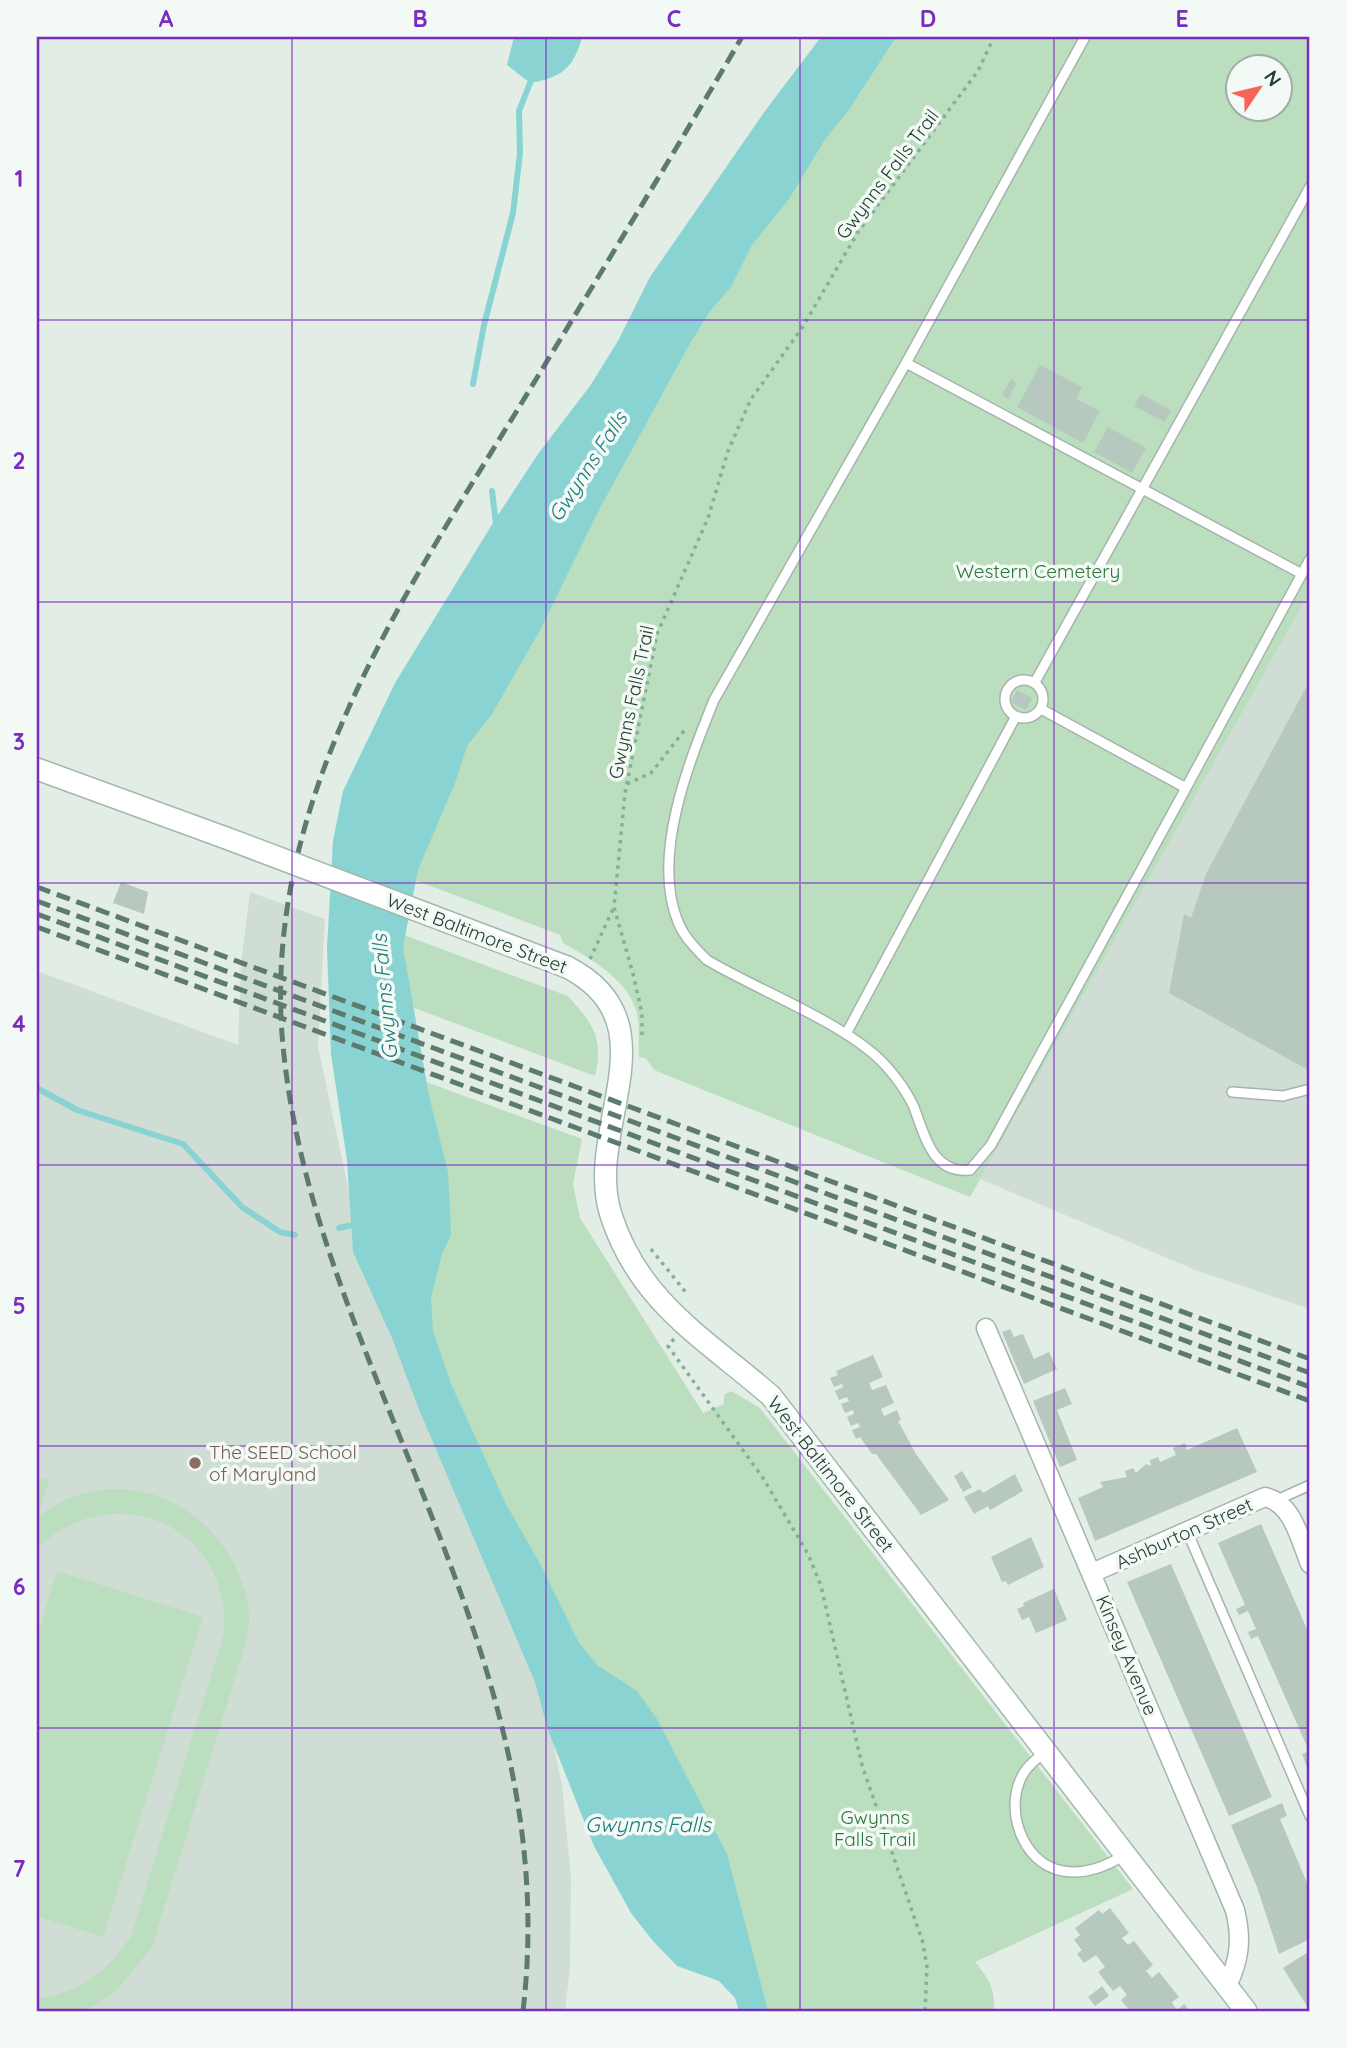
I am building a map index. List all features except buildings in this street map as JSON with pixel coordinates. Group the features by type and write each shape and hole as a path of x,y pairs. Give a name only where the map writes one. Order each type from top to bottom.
{"main road":[{"name":"West Baltimore Street","path":"37,769 575,971 601,991 613,1010 621,1033 623,1058 605,1152 604,1187 611,1215 634,1262 659,1300 685,1328 771,1396 1247,2011"}],"street":[{"name":"Kinsey Avenue","path":"986,1328 1235,1910 1240,1947 1237,1964 1227,1986"},
{"name":"Ashburton Street","path":"1092,1573 1265,1497 1277,1500"},
{"path":"1277,1500 1285,1507 1310,1564"}],"lane":[{"path":"1086,37 906,363 741,649 703,726 674,822 669,864 671,895 678,922 690,943 707,960 846,1034 883,1062 900,1081 935,1157 957,1171 970,1170 991,1145 1310,559"},
{"path":"1035,682 1310,187"},
{"path":"906,363 1302,575"},
{"path":"1025,679 1035,682 1042,690 1044,700 1041,709 1025,719 1016,716 1008,709 1005,699 1007,689 1015,682 1025,679"},
{"path":"1041,709 1186,788"},
{"path":"846,1034 1016,716"},
{"path":"1232,1092 1283,1096 1310,1089"},
{"path":"1277,1500 1310,1485"},
{"path":"1187,1531 1310,1816"},
{"path":"1045,1750 1024,1772 1017,1791 1014,1816 1022,1837 1040,1861 1063,1871 1084,1871 1101,1868 1126,1855"}],"path":[{"name":"Gwynns Falls Trail","path":"642,1046 642,1013 626,941 614,907 627,784 657,634 708,518 728,451 751,399 802,328 858,232 978,71 994,37"},
{"path":"627,784 651,773 692,723 703,726"},
{"path":"575,971 614,907"},
{"path":"648,1245 694,1303"},
{"path":"667,1346 794,1525 821,1586 862,1765 923,1943 928,1978 925,2011"}],"shaded area":[{"path":"1310,592 1310,1309 1198,1271 980,1179"},
{"name":"The SEED School of Maryland","path":"250,892 325,919 318,1047 358,1233 543,1694 562,1785 571,1877 570,1969 565,2011 37,2011 37,971 238,1045 241,964"}],"green space":[{"name":"Western Cemetery","path":"841,37 1310,37 1310,592 970,1197 654,1070 646,1058 639,1057 637,1013 626,990 607,971 563,943 560,935 367,862"},
{"path":"364,920 568,996 594,1032 598,1051 595,1076 353,985"},
{"name":"Gwynns Falls Trail","path":"388,1068 582,1139 573,1184 580,1218 703,1413 724,1404 724,1395 731,1391 760,1408 1133,1889 975,1962 990,1984 994,2011 753,2011 552,1650 433,1392"},
{"path":"37,1477 49,1480 39,1515 67,1499 98,1490 128,1490 157,1496 183,1508 206,1527 225,1549 240,1577 250,1611 247,1639 152,1947 115,1992 82,2011 37,2011 37,1999 66,1992 91,1979 112,1960 131,1936 224,1634 221,1596 209,1565 189,1540 163,1523 133,1515 100,1515 68,1526 37,1548"},
{"path":"57,1571 203,1617 103,1937 37,1916 37,1636"}],"water":[{"path":"514,37 582,37 575,57 565,70 550,78 530,83 507,65"},
{"name":"Gwynns Falls","path":"821,37 896,37 850,108 824,141 789,199 752,245 731,287 710,311 688,347 600,508 539,632 492,714 467,746 455,783 418,870 403,947 429,1096 448,1172 451,1234 442,1254 431,1297 433,1331 451,1384 506,1504 539,1562 578,1641 597,1665 637,1691 657,1719 727,1854 768,2011 739,2011 735,1998 719,1981 677,1966 653,1941 631,1913 594,1846 548,1730 535,1682 418,1407 392,1338 353,1252 347,1160 331,1054 327,948 333,841 343,791 395,683 538,454 590,386 618,341 650,277 765,111"}],"waterway":[{"path":"473,384 484,325 513,213 520,153 519,111 530,83"},
{"path":"492,491 496,524"},
{"path":"37,1088 77,1110 183,1144 242,1207 280,1232 295,1235"},
{"path":"339,1228 358,1224"}],"railway":[{"path":"523,2011 528,1924 523,1840 509,1759 489,1679 463,1600 355,1323 314,1202 287,1077 282,1034 283,947 296,863 319,781 351,702 389,625 742,37"},
{"path":"37,887 1310,1359"},
{"path":"37,901 1310,1373"},
{"path":"37,914 1310,1387"},
{"path":"37,927 1310,1401"}],"place":[{"name":"The SEED School of Maryland","path":"195,1463"}]}
